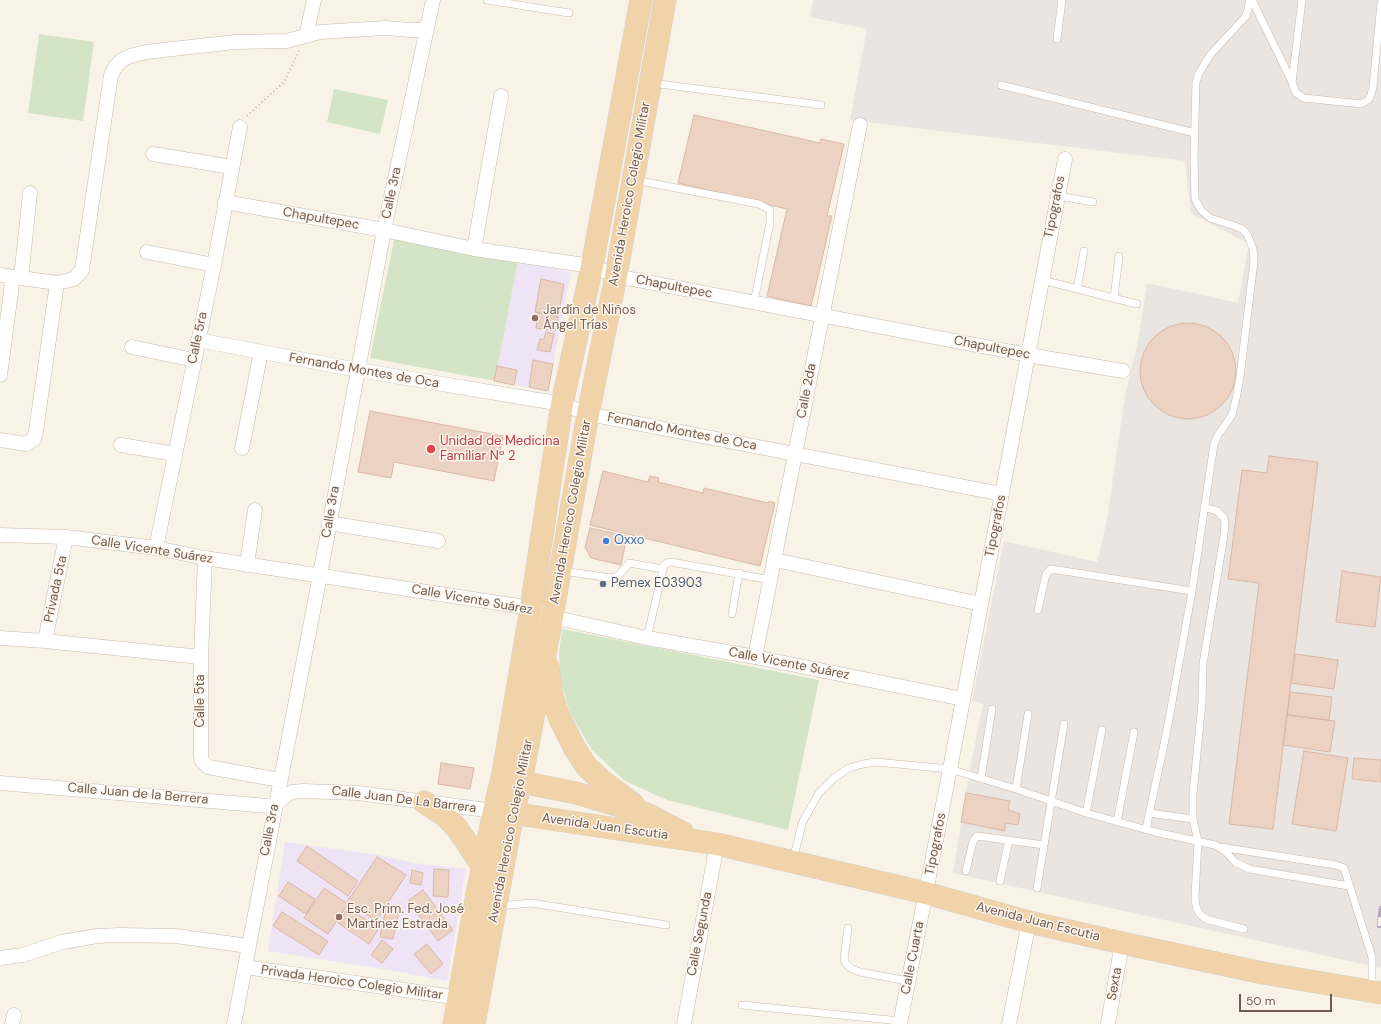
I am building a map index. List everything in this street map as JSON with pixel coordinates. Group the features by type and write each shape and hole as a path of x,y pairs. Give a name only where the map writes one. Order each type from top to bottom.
{"main road":[{"name":"Avenida Heroico Colegio Militar","path":"512,778 531,608 562,404 592,266 641,0"},
{"name":"Avenida Heroico Colegio Militar","path":"454,1024 485,905 503,812 545,653 588,414 616,276 665,0"},
{"path":"545,653 552,696 560,720 575,749 587,767 601,780 647,814"},
{"name":"Avenida Juan Escutia","path":"512,778 576,793 647,814 707,842"},
{"path":"424,802 444,815 457,828 483,867"},
{"name":"Avenida Heroico Colegio Militar","path":"474,1024 485,905 483,867 503,812"},
{"name":"Avenida Juan Escutia","path":"503,812 707,842 926,893 1029,922 1122,943 1264,973 1376,992"}],"street":[{"path":"306,36 314,0"},
{"name":"Calle 3ra","path":"234,1024 384,230 433,0"},
{"path":"11,277 57,283 74,280 82,270 111,75 116,66 122,60 130,56 146,52 235,42 287,41 320,32 384,28 426,30"},
{"path":"474,249 501,96"},
{"name":"Calle 2da","path":"755,657 860,125"},
{"name":"Calle 5ra","path":"156,548 214,264 240,127"},
{"path":"153,154 232,167"},
{"name":"Tipografos","path":"926,893 964,699 1065,159"},
{"path":"0,375 11,292 11,277 30,193"},
{"name":"Chapultepec","path":"225,202 384,230 474,249 592,266 616,276 1028,355 1123,371"},
{"path":"147,252 214,264"},
{"path":"0,440 26,444 34,439 57,283"},
{"name":"Fernando Montes de Oca","path":"198,340 358,370 562,404 588,414 1002,494"},
{"path":"132,347 194,360"},
{"path":"242,448 261,352"},
{"path":"121,445 175,454"},
{"path":"247,565 255,510"},
{"path":"329,523 438,541"},
{"name":"Calle Vicente Suárez","path":"0,535 66,537 156,548 247,565 531,608 552,617 647,638 755,657 964,699"},
{"name":"Privada 5ta","path":"45,641 66,537"},
{"name":"Calle 5ta","path":"205,558 201,657 201,756 204,764 208,767 280,780"},
{"path":"775,560 981,604"},
{"path":"0,638 45,641 201,657"},
{"name":"Calle Juan de la Berrera","path":"0,783 260,805 275,804"},
{"name":"Calle Juan De La Barrera","path":"275,804 292,792 358,792 503,812"},
{"name":"Calle Segunda","path":"684,1024 707,842"},
{"name":"Calle Cuarta","path":"900,1023 926,893"},
{"path":"1009,1024 1029,922"},
{"path":"0,958 23,955 62,942 97,936 176,936 248,946"},
{"name":"Sexta","path":"1108,1024 1122,943"},
{"name":"Privada Heroico Colegio Militar","path":"245,967 460,998"}],"lane":[{"path":"487,0 569,13"},
{"path":"1057,39 1062,0"},
{"path":"1146,830 1167,730 1192,591 1214,444 1218,435 1232,415 1236,399 1254,261 1254,249 1247,234 1242,229 1210,218 1197,204 1195,192 1196,82 1199,73 1210,55 1246,16 1249,0"},
{"path":"1252,0 1296,93 1304,98 1361,104 1368,100 1373,87 1381,3"},
{"path":"1292,82 1302,0"},
{"path":"650,83 821,105"},
{"path":"1001,85 1195,133"},
{"path":"633,180 759,204 770,210 770,223 754,302"},
{"path":"1058,196 1093,202"},
{"path":"1077,289 1084,251"},
{"path":"1114,298 1119,256"},
{"path":"1042,280 1137,304"},
{"path":"1204,507 1217,512 1224,518 1225,523 1203,664 1202,702 1193,794 1193,820 1198,841 1195,896 1196,906 1199,913 1209,920 1244,929"},
{"path":"647,638 664,565 667,563 671,562 739,573 771,580"},
{"path":"560,571 612,578 619,575 629,563 663,569"},
{"path":"1038,610 1046,574 1051,570 1192,591"},
{"path":"732,614 739,573"},
{"path":"981,778 992,710"},
{"path":"1016,789 1028,714"},
{"path":"1037,888 1064,724"},
{"path":"1086,813 1102,730"},
{"path":"1117,822 1134,732"},
{"path":"792,861 802,821 819,793 834,778 850,768 876,762 950,769 1052,800 1086,813 1146,830 1220,847 1340,866 1344,868 1372,957 1376,992"},
{"path":"1149,813 1193,820"},
{"path":"966,871 973,841 977,836 1044,845"},
{"path":"1000,881 1009,840"},
{"path":"1220,847 1235,862 1249,869 1349,886"},
{"path":"485,905 532,904 666,925"},
{"path":"848,928 844,959 846,964 852,969 860,972 908,981"},
{"path":"742,1005 900,1023"}],"path":[{"path":"240,127 245,118 284,82 306,36"}],"shaded area":[{"path":"813,0 1381,0 1381,968 953,873 968,779 983,704 972,701 1004,541 1097,562 1107,520 1125,396 1138,341 1147,283 1238,303 1249,244 1191,213 1185,161 850,120 867,29 810,17"},
{"name":"Jardín de Niños Ángel Trías","path":"518,261 571,272 548,391 495,381"},
{"name":"Esc. Prim. Fed. José Martínez Estrada","path":"285,842 378,855 414,863 466,869 447,981 395,971 268,951"}],"green space":[{"path":"39,34 94,42 83,121 28,113"},
{"path":"334,89 388,100 380,134 327,122"},
{"path":"395,235 518,261 495,381 370,358"},
{"path":"562,629 819,680 788,830 667,800 625,781 592,750 571,715 560,679 559,653"}],"building":[{"path":"694,115 820,143 821,139 844,144 827,216 832,216 811,306 767,296 787,209 678,183"},
{"path":"541,279 564,284 558,317 535,312"},
{"path":"538,313 558,317 555,331 536,328"},
{"path":"1188,323 1206,327 1215,331 1222,337 1228,344 1232,353 1236,371 1232,389 1228,398 1222,405 1215,411 1206,415 1188,419 1170,415 1161,411 1154,405 1148,398 1144,389 1140,371 1144,353 1148,344 1154,337 1161,331 1170,327"},
{"path":"546,332 554,334 550,352 537,350 540,339 544,339"},
{"path":"533,360 553,364 548,391 529,387"},
{"path":"497,366 517,370 514,385 494,381"},
{"name":"Unidad de Medicina Familiar Nº 2","path":"370,411 503,436 494,481 394,462 391,478 358,472"},
{"path":"1269,456 1318,462 1273,829 1229,824 1259,583 1228,579 1242,470 1267,473"},
{"path":"603,471 648,482 650,476 659,478 658,482 703,493 704,488 768,503 769,501 775,503 760,566 590,525"},
{"name":"Oxxo","path":"590,528 627,536 621,565 591,558 585,547"},
{"path":"1342,571 1381,577 1375,627 1336,622"},
{"path":"1295,654 1338,660 1334,689 1291,683"},
{"path":"1290,692 1332,697 1329,720 1287,715"},
{"path":"1287,715 1335,721 1330,752 1283,745"},
{"path":"1304,751 1348,758 1336,831 1292,824"},
{"path":"1354,758 1381,760 1381,782 1352,779"},
{"path":"441,763 474,768 470,789 438,784"},
{"path":"966,793 1010,801 1008,810 1020,814 1018,825 1005,823 1005,831 961,822"},
{"name":"Esc. Prim. Fed. José Martínez Estrada","path":"307,846 358,881 348,896 297,861"},
{"name":"Esc. Prim. Fed. José Martínez Estrada","path":"377,857 406,875 376,921 347,902"},
{"path":"434,869 449,870 448,897 433,896"},
{"path":"412,870 423,873 421,885 410,883"},
{"name":"Esc. Prim. Fed. José Martínez Estrada","path":"288,882 315,899 306,914 279,896"},
{"name":"Esc. Prim. Fed. José Martínez Estrada","path":"324,888 348,904 328,934 304,918"},
{"path":"423,890 453,930 438,941 408,901"},
{"name":"Esc. Prim. Fed. José Martínez Estrada","path":"348,908 379,928 369,944 338,923"},
{"name":"Esc. Prim. Fed. José Martínez Estrada","path":"386,908 399,911 393,939 380,937"},
{"name":"Esc. Prim. Fed. José Martínez Estrada","path":"282,912 328,941 319,955 273,926"},
{"name":"Esc. Prim. Fed. José Martínez Estrada","path":"382,940 393,949 382,963 371,955"},
{"path":"427,944 443,964 431,974 414,954"}],"railway":[{"path":"1379,926 1381,908"}],"place":[{"name":"Jardín de Niños Ángel Trías","path":"535,318"},
{"name":"Unidad de Medicina Familiar Nº 2","path":"431,449"},
{"name":"Oxxo","path":"606,541"},
{"name":"Pemex E03903","path":"603,584"},
{"name":"Esc. Prim. Fed. José Martínez Estrada","path":"339,917"}]}
